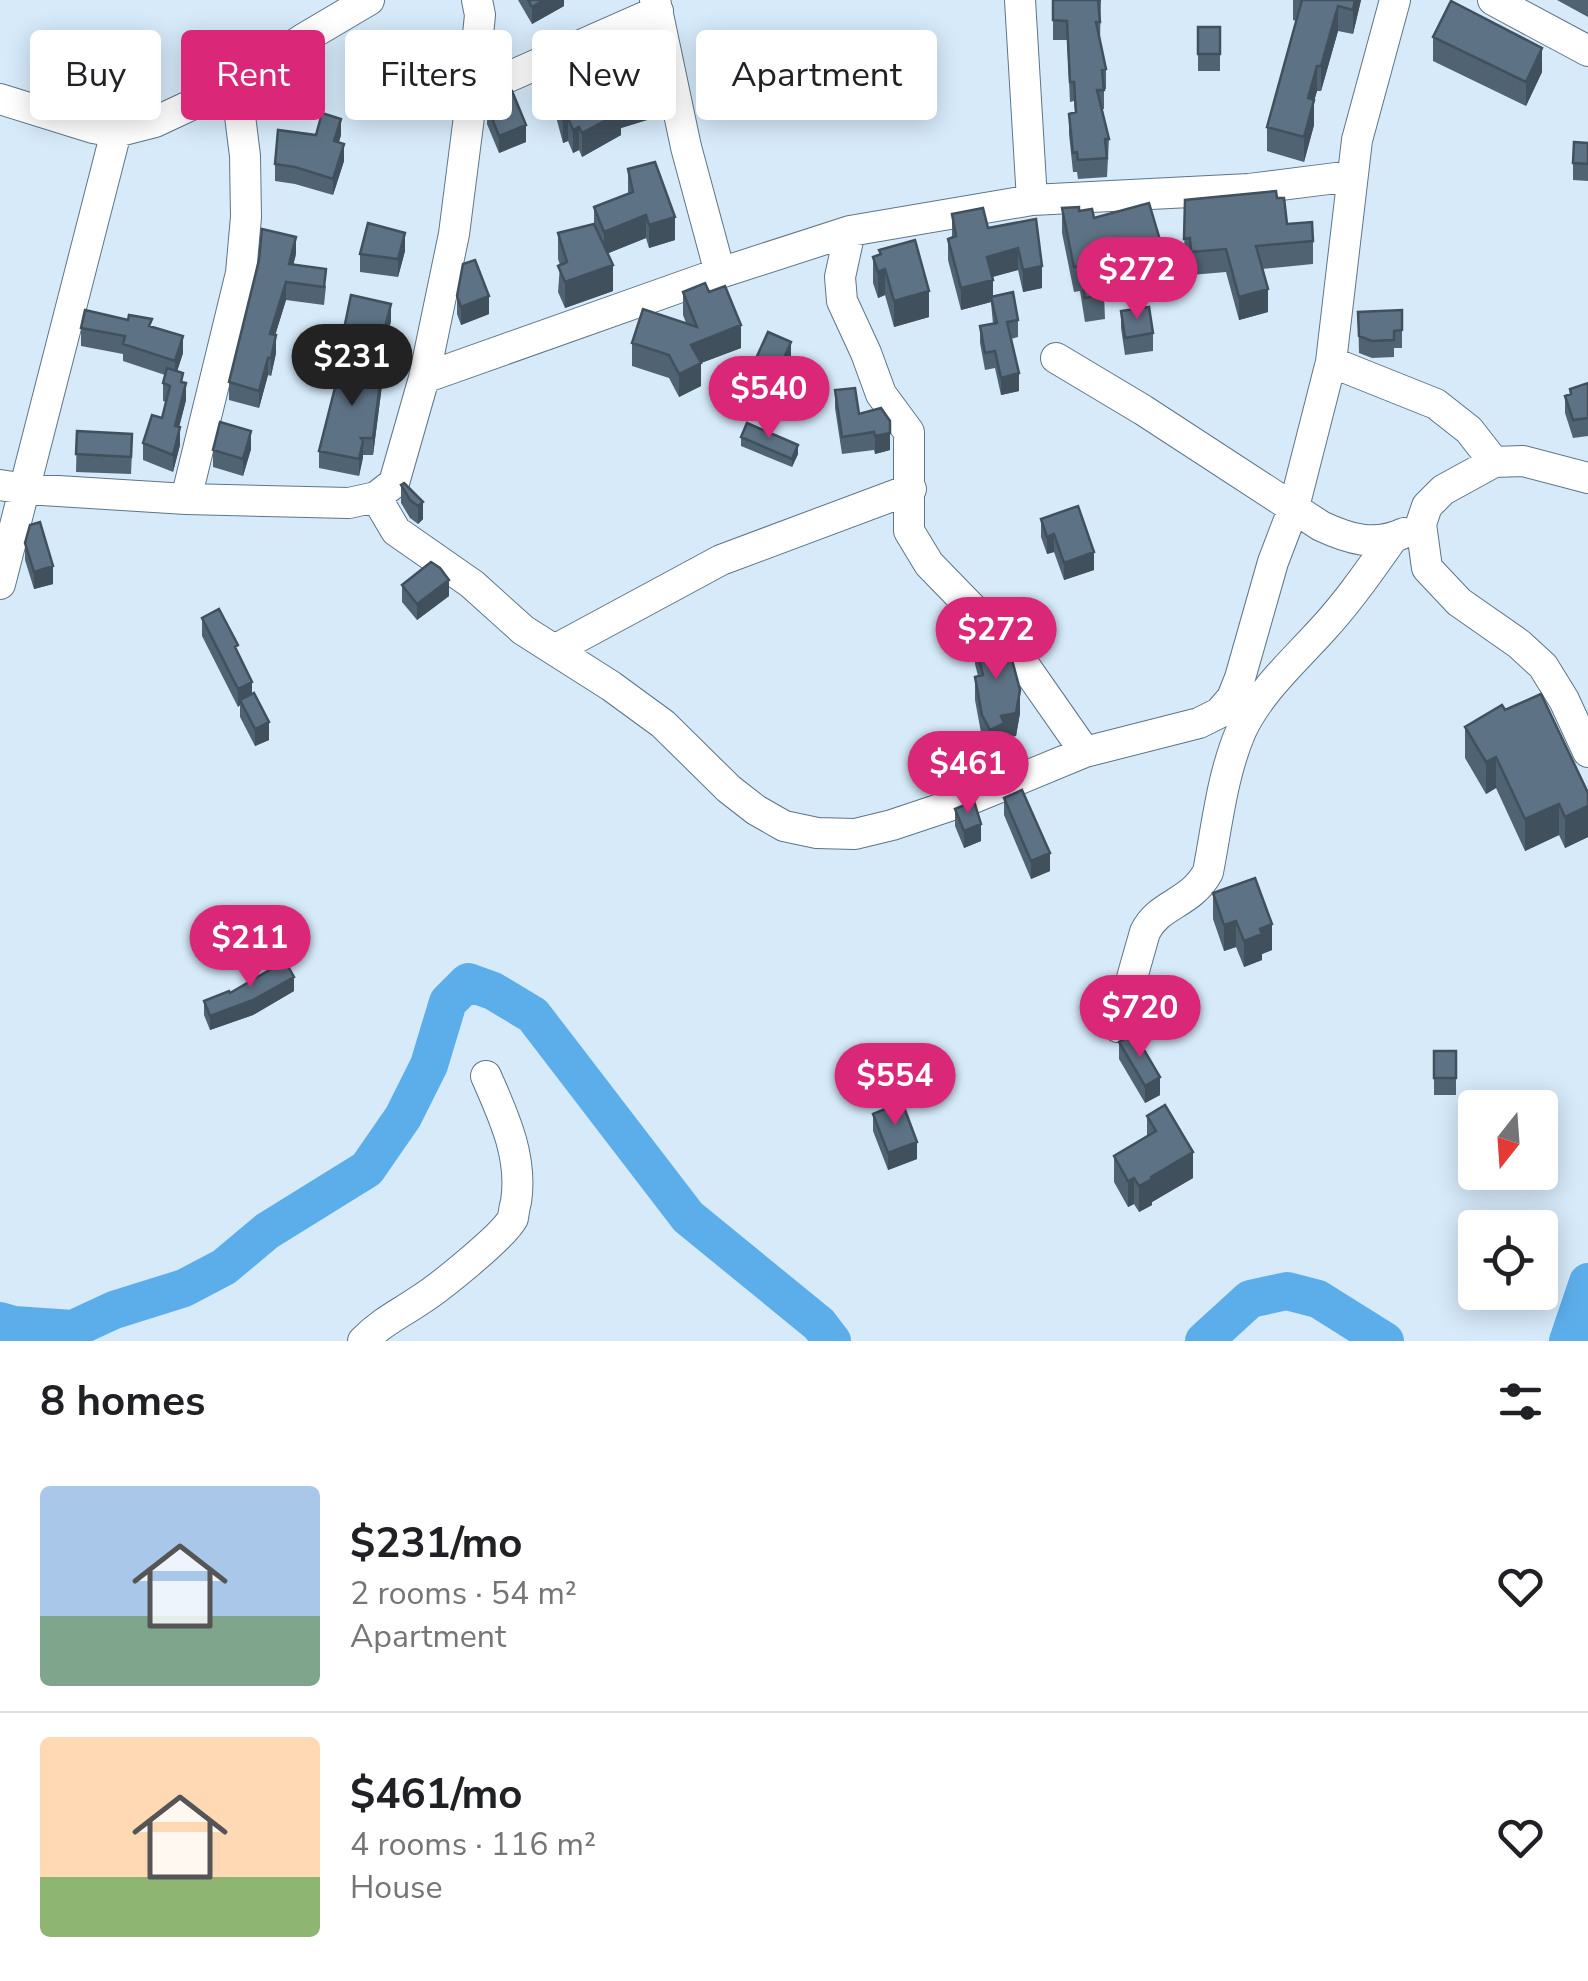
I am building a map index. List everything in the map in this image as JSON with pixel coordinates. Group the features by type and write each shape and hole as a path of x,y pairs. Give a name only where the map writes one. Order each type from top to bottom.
{"street":[{"path":"318,30 369,0"},
{"path":"477,0 478,30"},
{"path":"1020,0 1032,200"},
{"path":"376,497 396,530 472,584 524,630 663,724 729,790 784,826 854,834 892,825 976,797 1085,752 1199,724 1218,714 1232,698 1272,562 1294,506 1332,362 1357,140 1395,0"},
{"path":"1493,0 1588,50"},
{"path":"512,74 656,6 686,146 720,273"},
{"path":"0,99 116,132 155,122 181,110"},
{"path":"186,499 240,273 246,202 240,120"},
{"path":"13,487 186,499 349,503 376,497 394,483 424,378 454,234 469,120"},
{"path":"0,584 13,487 116,132"},
{"path":"424,378 850,230 1032,200 1249,189 1352,176"},
{"path":"850,230 840,277 842,301 881,394 910,432 909,531 928,564 1027,669 1085,752"},
{"path":"1056,358 1346,538 1368,542 1392,539 1421,524"},
{"path":"1332,362 1436,404 1469,430 1494,462"},
{"path":"1588,478 1523,461 1494,462 1442,490 1427,506 1421,524 1427,568 1459,602 1544,666 1588,752"},
{"path":"556,650 721,560 911,489"},
{"path":"1118,1028 1152,918 1183,901 1208,872 1229,766 1252,712 1367,576 1392,539"},
{"path":"1367,576 1427,568"},
{"path":"364,1341 382,1322 447,1280 513,1217 517,1159 486,1076"}],"building":[{"path":"1053,0 1098,0 1100,22 1096,22 1106,69 1102,70 1104,90 1097,90 1109,139 1105,139 1107,158 1078,160 1077,152 1073,153 1069,114 1076,112 1074,82 1070,82 1067,21 1053,20"},
{"path":"1302,0 1355,0 1353,10 1338,6 1308,98 1314,100 1304,137 1267,127"},
{"path":"1451,1 1542,48 1526,82 1433,37"},
{"path":"1198,27 1220,27 1220,54 1198,54"},
{"path":"512,91 526,125 499,136 493,120 512,120"},
{"path":"325,114 341,119 334,141 344,144 333,179 275,164 278,130 316,135"},
{"path":"569,120 606,120 582,133 579,127 573,130"},
{"path":"1574,142 1588,143 1588,164 1573,163"},
{"path":"655,162 675,217 649,225 646,215 604,232 594,207 633,192 628,169"},
{"path":"1276,191 1277,198 1284,198 1287,224 1312,222 1313,241 1256,246 1268,289 1239,297 1226,249 1191,252 1190,238 1184,239 1185,200"},
{"path":"1149,203 1160,240 1156,241 1159,251 1100,270 1105,294 1085,298 1080,266 1074,267 1062,208 1092,209 1094,218"},
{"path":"983,208 988,228 1036,219 1042,266 1023,270 1018,248 987,257 993,280 961,288 948,239 956,236 952,214"},
{"path":"368,223 405,233 398,259 360,254"},
{"path":"594,224 613,265 565,282 558,266 567,262 558,233"},
{"path":"262,229 296,237 289,264 326,269 324,287 286,282 270,334 276,335 271,358 259,391 229,382 259,260"},
{"path":"915,240 929,291 894,301 885,269 878,272 873,257 881,254 879,250"},
{"path":"475,260 489,296 461,307 457,296 463,264"},
{"path":"705,283 709,292 725,286 741,325 691,345 701,363 679,374 669,355 632,343 643,309 697,327 683,292"},
{"path":"1013,292 1018,320 1007,322 1019,373 1001,378 995,351 985,353 980,326 997,323 991,297"},
{"path":"351,295 391,304 383,335 345,324"},
{"path":"1149,307 1153,333 1125,338 1121,311"},
{"path":"85,310 128,320 129,315 152,319 149,326 183,336 175,361 123,344 125,336 81,328"},
{"path":"1402,310 1402,330 1394,331 1394,340 1372,341 1359,336 1358,312"},
{"path":"768,332 791,342 772,385 749,374"},
{"path":"313,334 328,336 325,354 310,352"},
{"path":"343,356 382,368 373,438 361,438 359,459 319,451"},
{"path":"167,368 183,373 181,382 186,383 175,426 180,427 173,455 143,443 152,415 162,418 170,386 163,383"},
{"path":"1588,383 1588,418 1573,420 1565,396 1571,394 1570,389"},
{"path":"855,388 859,414 881,408 890,421 890,433 842,437 835,390"},
{"path":"220,422 251,431 243,459 213,450"},
{"path":"747,423 798,445 792,459 741,437"},
{"path":"77,431 132,434 131,457 76,454"},
{"path":"404,483 423,502 418,506 410,500 401,485"},
{"path":"1078,506 1094,552 1064,563 1054,534 1047,537 1041,519"},
{"path":"40,522 53,566 34,572 25,543 30,525"},
{"path":"431,562 449,580 417,604 402,585"},
{"path":"219,609 252,682 238,689 202,618"},
{"path":"994,636 1011,656 1020,690 1016,713 1001,716 1004,723 990,730 982,715 975,677 983,675 975,641"},
{"path":"254,693 269,722 255,729 240,700"},
{"path":"1541,694 1588,793 1588,806 1565,817 1559,804 1525,819 1496,757 1486,762 1465,727 1502,705 1505,710"},
{"path":"954,746 959,762 936,769 931,752"},
{"path":"1022,790 1050,853 1031,861 1004,798"},
{"path":"974,801 981,824 964,831 955,809"},
{"path":"1255,878 1272,924 1260,929 1262,934 1244,941 1236,921 1224,925 1213,893"},
{"path":"285,961 294,977 253,1000 210,1016 204,1001 230,993"},
{"path":"1134,1033 1160,1077 1145,1086 1119,1042"},
{"path":"1434,1051 1456,1051 1456,1078 1434,1078"},
{"path":"902,1102 917,1142 888,1153 873,1114"},
{"path":"1165,1105 1193,1152 1139,1186 1134,1178 1128,1181 1114,1156 1156,1131 1147,1116"}],"waterway":[{"path":"0,1321 73,1329 114,1310 184,1288 224,1267 267,1231 367,1169 403,1117 429,1065 448,1002 468,982 493,991 533,1015 688,1217 819,1324 832,1341"},
{"path":"1568,1341 1588,1282"},
{"path":"1204,1341 1250,1299 1287,1291 1318,1299 1385,1341"}]}
